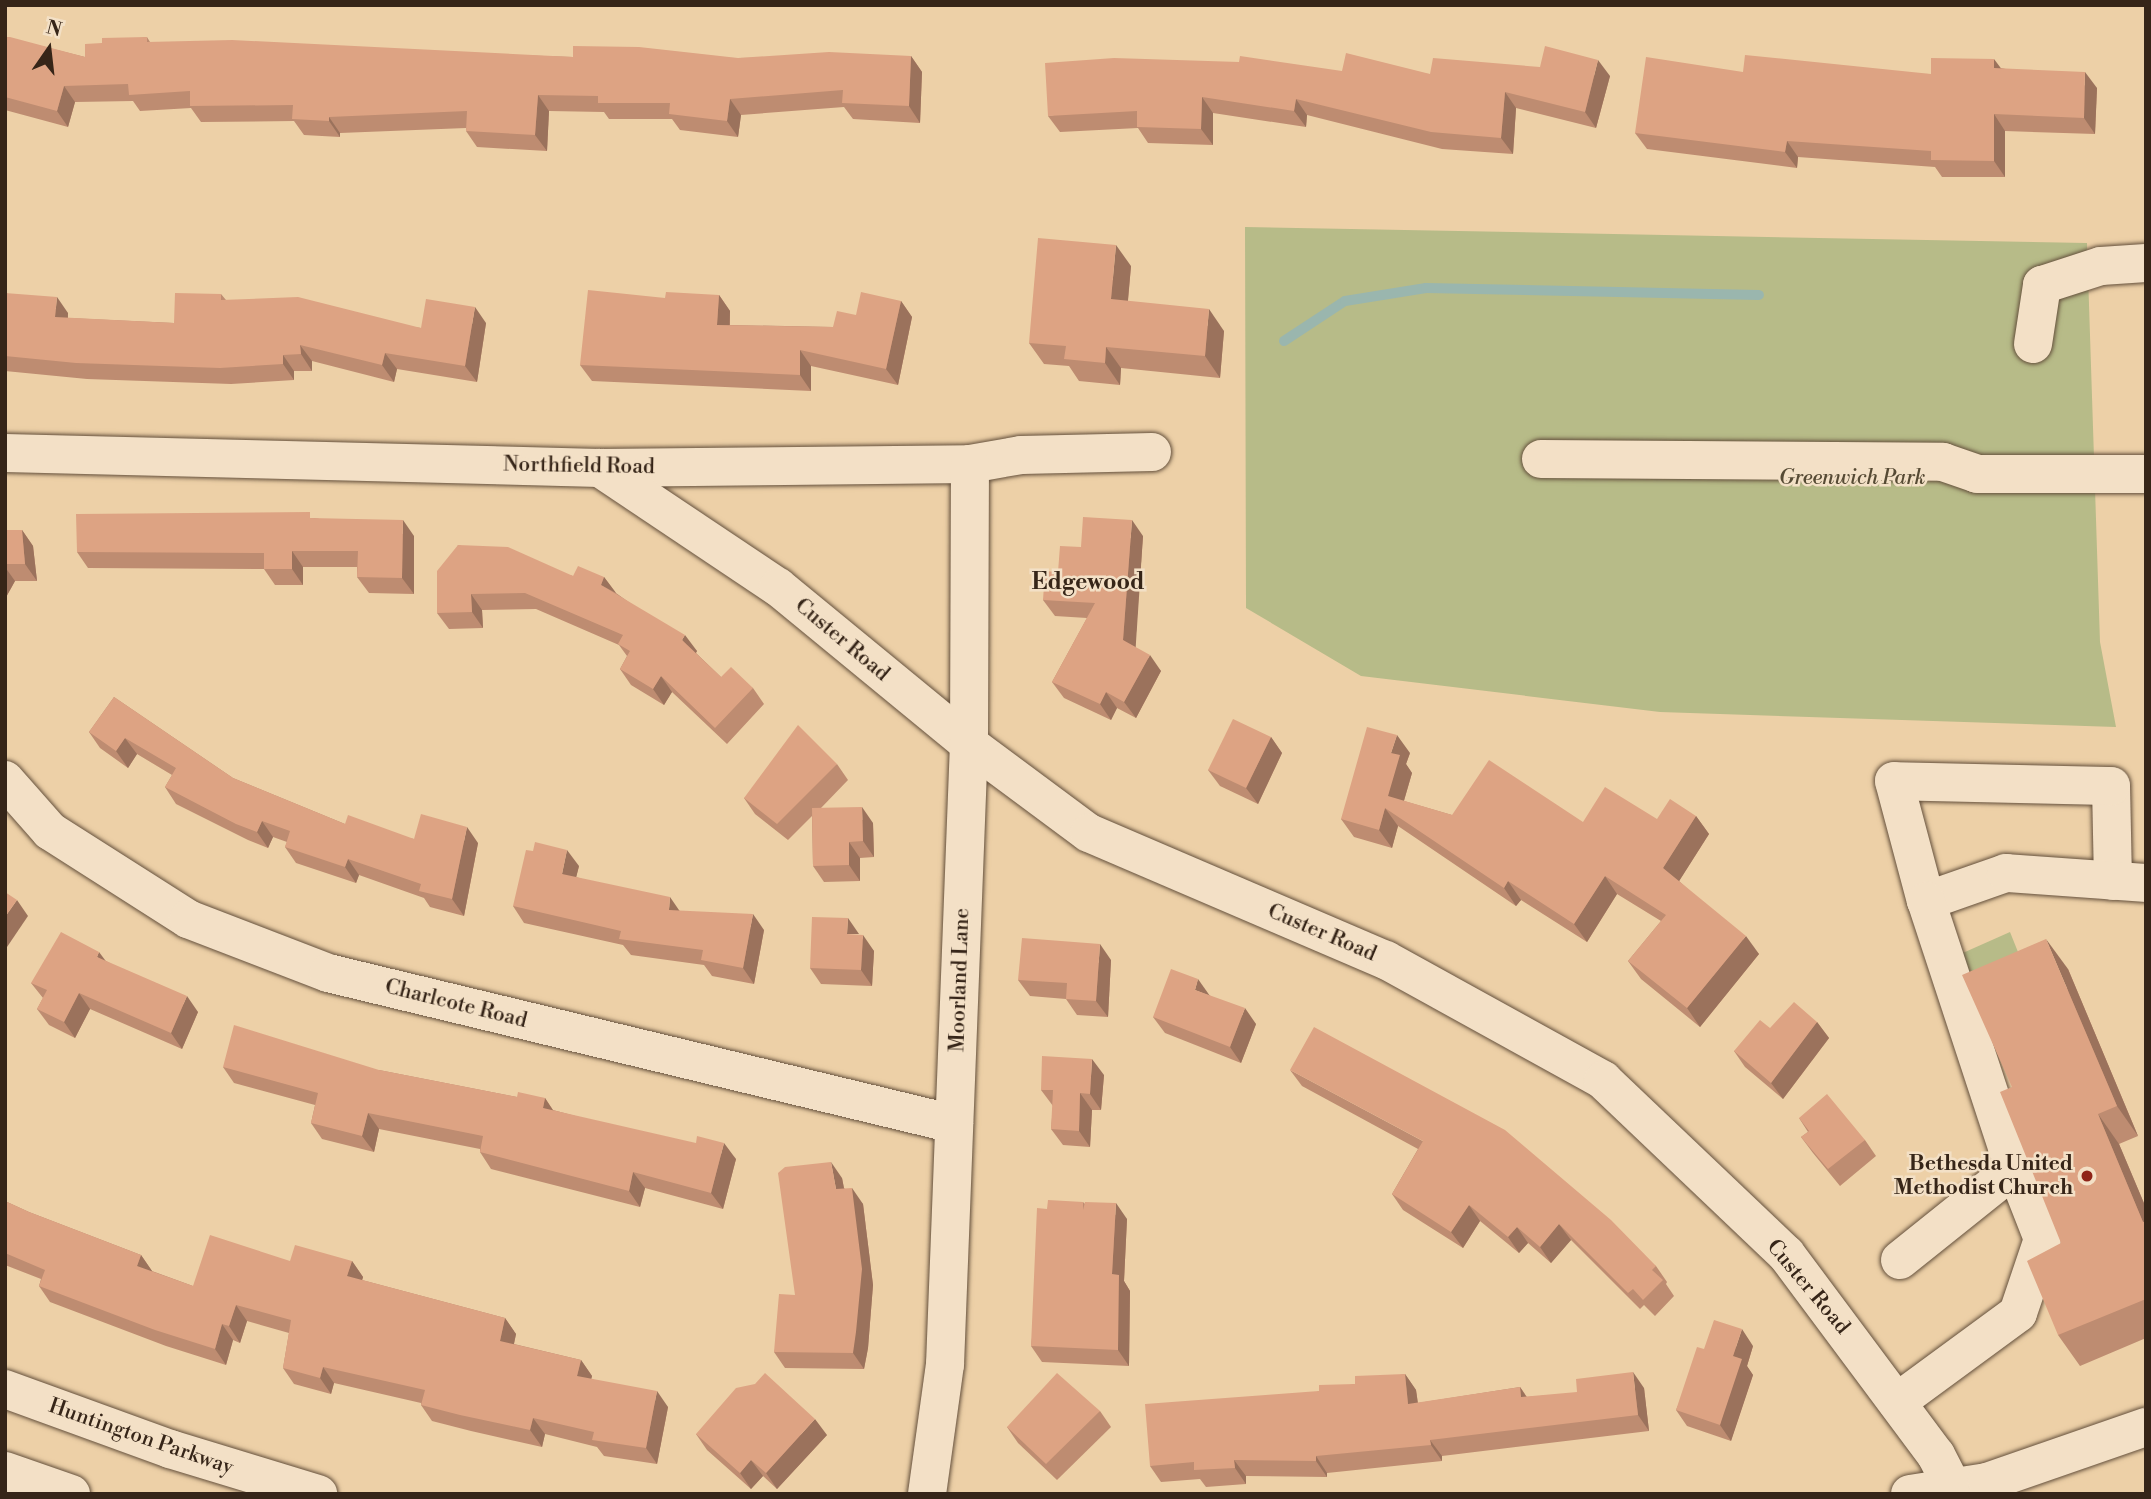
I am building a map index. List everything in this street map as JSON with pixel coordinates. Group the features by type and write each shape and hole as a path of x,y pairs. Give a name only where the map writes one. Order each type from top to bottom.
{"street":[{"path":"2033,344 2042,285 2101,266 2146,263"},
{"name":"Northfield Road","path":"5,453 600,468 970,464 1021,455 1152,452"},
{"path":"1541,459 1943,462 1977,474 2146,474"},
{"name":"Moorland Lane","path":"927,1494 945,1365 969,744 970,464"},
{"name":"Custer Road","path":"600,468 778,587 969,744 1089,833 1386,960 1603,1080 1786,1254 1898,1402 1955,1490"},
{"name":"Charlcote Road","path":"5,780 50,831 188,919 328,973 954,1124"},
{"path":"1898,1402 2018,1313 2043,1239 2015,1167 1926,901 1894,781 2111,786 2129,882 2006,873 1926,901"},
{"path":"1900,1260 2015,1167"},
{"name":"Huntington Parkway","path":"5,1389 170,1449 318,1494"},
{"path":"1910,1494 1955,1490 1987,1482 2146,1427"},
{"path":"5,1471 71,1494"}],"green space":[{"name":"Greenwich Park","path":"1245,227 2087,243 2100,642 2116,727 1660,712 1361,676 1246,608"},
{"path":"2010,932 2028,977 1973,1003 1956,956"}],"building":[{"path":"5,37 85,57 85,44 102,43 102,38 147,37 147,42 232,40 573,57 573,46 639,47 738,58 829,52 911,56 909,106 842,103 843,90 730,99 727,121 669,114 670,103 598,103 598,96 538,95 535,135 466,131 467,111 329,117 329,121 292,119 293,105 190,106 190,91 129,95 128,84 64,86 57,111 5,97"},
{"path":"1545,46 1598,60 1585,112 1505,92 1501,138 1431,132 1296,99 1294,111 1202,97 1201,129 1137,127 1137,111 1048,116 1045,63 1114,58 1239,62 1240,56 1342,71 1346,53 1430,74 1433,58 1540,67"},
{"path":"1745,55 1931,74 1931,58 1994,59 1994,68 2085,72 2084,118 1994,114 1994,161 1931,160 1931,151 1787,141 1785,152 1635,133 1646,57 1743,72"},
{"path":"1038,238 1116,245 1111,299 1209,309 1205,356 1106,347 1105,363 1064,359 1066,346 1029,343"},
{"path":"588,290 665,298 666,292 719,295 717,325 833,327 837,311 856,315 861,292 901,301 886,369 800,350 800,375 580,365"},
{"path":"5,293 57,297 55,317 174,323 175,293 221,294 221,300 298,297 421,328 426,299 475,307 465,366 385,353 382,365 300,345 301,354 283,355 283,364 220,368 76,363 5,356"},
{"path":"310,512 310,518 403,520 402,578 357,577 358,551 292,551 292,569 264,569 264,553 77,552 76,514"},
{"path":"1083,517 1132,520 1123,640 1150,655 1124,702 1106,692 1100,704 1052,682 1095,603 1043,600 1045,571 1058,572 1060,546 1081,547"},
{"path":"5,530 22,530 25,564 5,564"},
{"path":"458,545 508,547 573,576 578,566 604,577 601,585 685,635 682,640 721,677 731,667 753,688 715,728 661,676 653,689 620,669 630,651 618,644 623,635 525,593 471,594 472,612 437,613 437,571"},
{"path":"114,697 233,778 345,824 348,815 414,839 421,814 467,827 452,899 419,891 421,884 348,859 345,867 285,847 290,831 262,821 257,832 165,787 176,768 125,738 116,751 89,732"},
{"path":"1233,719 1271,737 1246,788 1208,770"},
{"path":"798,725 837,764 777,824 744,798"},
{"path":"1367,727 1397,735 1391,753 1400,755 1388,796 1452,815 1489,760 1583,822 1605,787 1657,819 1670,799 1696,816 1663,868 1746,936 1687,1008 1628,961 1666,915 1605,876 1574,924 1508,881 1504,888 1385,808 1379,830 1341,819"},
{"path":"862,807 863,841 849,842 849,865 813,866 812,808"},
{"path":"535,842 567,850 562,874 670,897 669,910 753,914 743,968 701,960 703,950 619,939 621,931 513,906 526,850 533,851"},
{"path":"5,892 17,900 5,917"},
{"path":"812,917 848,918 847,934 863,935 861,970 810,968"},
{"path":"61,932 99,952 97,957 187,996 171,1033 79,993 64,1022 37,1009 47,990 31,983"},
{"path":"1022,938 1100,944 1096,1001 1066,999 1067,983 1018,980"},
{"name":"Bethesda United Methodist Church","path":"2046,939 2117,1106 2098,1114 2143,1222 2146,1221 2146,1299 2058,1335 2027,1261 2061,1243 2000,1092 2012,1087 1962,975"},
{"path":"1171,969 1198,979 1195,990 1245,1008 1230,1047 1153,1017"},
{"path":"1794,1002 1817,1022 1771,1083 1734,1051 1760,1020 1770,1028"},
{"path":"234,1025 379,1070 517,1097 518,1092 545,1098 543,1108 696,1143 697,1136 724,1143 711,1193 633,1172 629,1191 480,1152 483,1136 368,1113 362,1136 311,1123 318,1093 223,1067"},
{"path":"1314,1027 1505,1130 1611,1220 1656,1266 1652,1270 1663,1280 1643,1300 1633,1289 1628,1293 1559,1224 1540,1247 1517,1227 1508,1237 1469,1205 1451,1232 1392,1194 1423,1141 1290,1070"},
{"path":"1042,1056 1092,1059 1090,1094 1080,1093 1079,1131 1051,1129 1053,1090 1041,1090"},
{"path":"1827,1094 1865,1140 1828,1169 1801,1137 1809,1131 1799,1118"},
{"path":"831,1162 836,1189 852,1188 862,1269 853,1353 774,1352 779,1294 795,1295 778,1173 785,1167"},
{"path":"1048,1200 1083,1202 1083,1210 1085,1202 1116,1203 1112,1274 1119,1275 1118,1350 1031,1346 1037,1208 1047,1209"},
{"path":"5,1201 141,1255 137,1266 193,1286 210,1235 290,1261 295,1245 352,1261 347,1276 505,1318 500,1341 581,1360 577,1376 657,1391 646,1448 592,1440 594,1432 533,1418 530,1430 460,1415 421,1405 425,1390 323,1367 320,1378 283,1368 291,1320 236,1305 229,1326 222,1324 215,1349 155,1330 39,1286 45,1270 5,1253"},
{"path":"1714,1320 1742,1329 1733,1356 1742,1359 1720,1425 1676,1410 1697,1347 1704,1349"},
{"path":"1633,1372 1638,1415 1430,1440 1431,1445 1316,1456 1316,1461 1234,1460 1235,1468 1194,1470 1194,1462 1150,1466 1145,1404 1319,1391 1319,1385 1355,1384 1355,1376 1405,1374 1408,1404 1520,1387 1521,1397 1577,1392 1576,1379"},
{"path":"765,1373 815,1419 766,1473 751,1460 740,1473 696,1434 736,1388 755,1384"},
{"path":"1057,1373 1100,1411 1046,1464 1007,1427"}],"waterway":[{"path":"1284,341 1345,301 1426,288 1759,295"}],"place":[{"name":"Bethesda United Methodist Church","path":"2087,1176"}],"district":[{"name":"Edgewood","path":"1088,582"}]}
